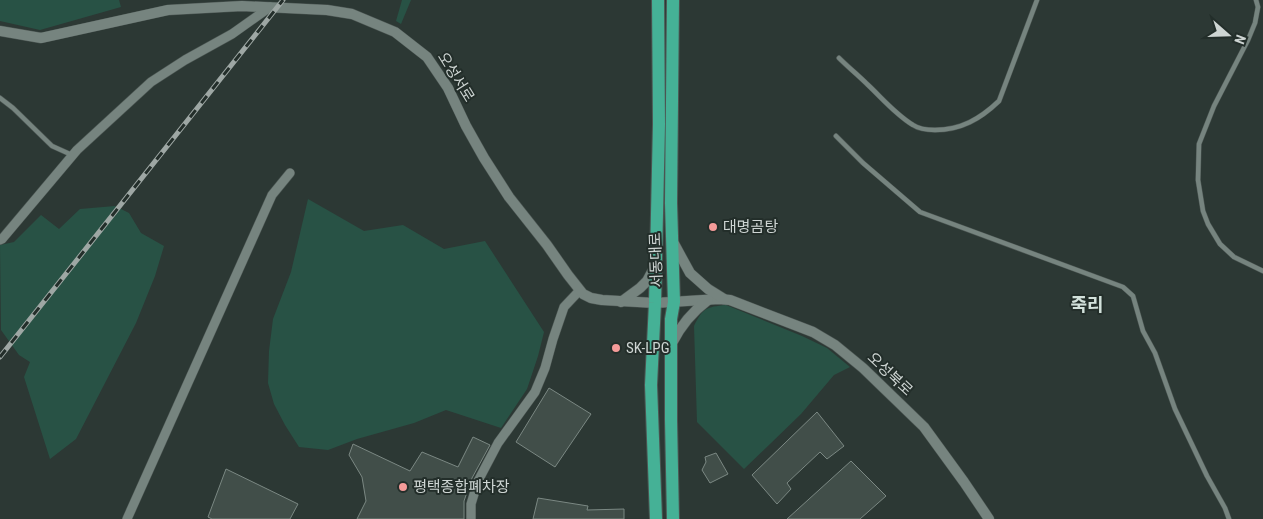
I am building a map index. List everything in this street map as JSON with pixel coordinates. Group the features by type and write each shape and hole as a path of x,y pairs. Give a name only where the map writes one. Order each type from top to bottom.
{"main road":[{"name":"서동대로","path":"656,519 651,385 659,124 658,0"},
{"name":"서동대로","path":"673,0 670,203 674,302 671,344 673,519"}],"street":[{"name":"오성서로","path":"0,31 40,38 168,10 242,6 327,10 352,14 395,32 427,57 448,88 466,126 509,197 583,294 591,298 621,302 655,303 727,300"},
{"path":"0,240 2,240 72,155 151,82 185,60 232,34 270,7"},
{"path":"126,519 272,195 290,173"},
{"path":"672,238 690,273 708,290 727,300"},
{"path":"621,302 647,281 656,265"},
{"path":"472,519 471,504 478,481 498,443 535,392 545,368 564,307 580,290"},
{"path":"671,344 693,312 708,300"},
{"name":"오성북로","path":"727,300 813,332 835,345 863,368 924,427 988,519"}],"lane":[{"path":"839,58 894,111 914,126 924,130 962,127 986,113 999,101 1036,0"},
{"path":"1256,0 1258,7 1248,40 1214,106 1199,144 1198,180 1203,211 1208,224 1220,244 1234,257 1263,271"},
{"path":"0,98 14,108 52,146 72,155"},
{"path":"836,136 920,212 1123,287 1134,296 1143,330 1155,353 1175,409 1229,519"}],"green space":[{"path":"0,0 119,0 121,7 40,30 0,21"},
{"path":"402,0 411,0 401,24 396,21"},
{"path":"308,199 364,231 403,225 444,249 485,241 544,332 527,389 501,428 446,410 414,423 357,439 328,450 299,447 274,404 268,383 269,351 273,319 291,272"},
{"path":"115,206 129,213 141,233 164,246 155,276 136,323 76,439 50,459 24,377 30,362 19,355 1,330 0,245 14,242 41,215 59,229 80,209"},
{"path":"726,305 827,348 850,367 834,375 801,414 744,469 697,422 694,326 700,315 709,308"}],"building":[{"path":"549,388 591,414 555,467 516,442"},
{"path":"817,412 844,446 827,459 820,452 787,483 791,489 777,504 752,475"},
{"name":"평택종합폐차장","path":"473,437 490,445 472,478 464,501 464,519 357,519 366,501 362,477 349,455 353,444 410,471 422,452 458,467"},
{"path":"716,453 728,474 710,483 702,470 706,462 705,457"},
{"path":"851,461 886,496 860,519 787,519"},
{"path":"226,469 298,504 290,519 212,519 208,517"},
{"path":"538,498 588,506 587,510 624,509 624,519 533,519"}],"railway":[{"path":"0,357 283,0"}],"place":[{"name":"대명곰탕","path":"713,227"},
{"name":"SK-LPG","path":"616,348"},
{"name":"평택종합폐차장","path":"403,487"}],"district":[{"name":"죽리","path":"1087,305"}]}
